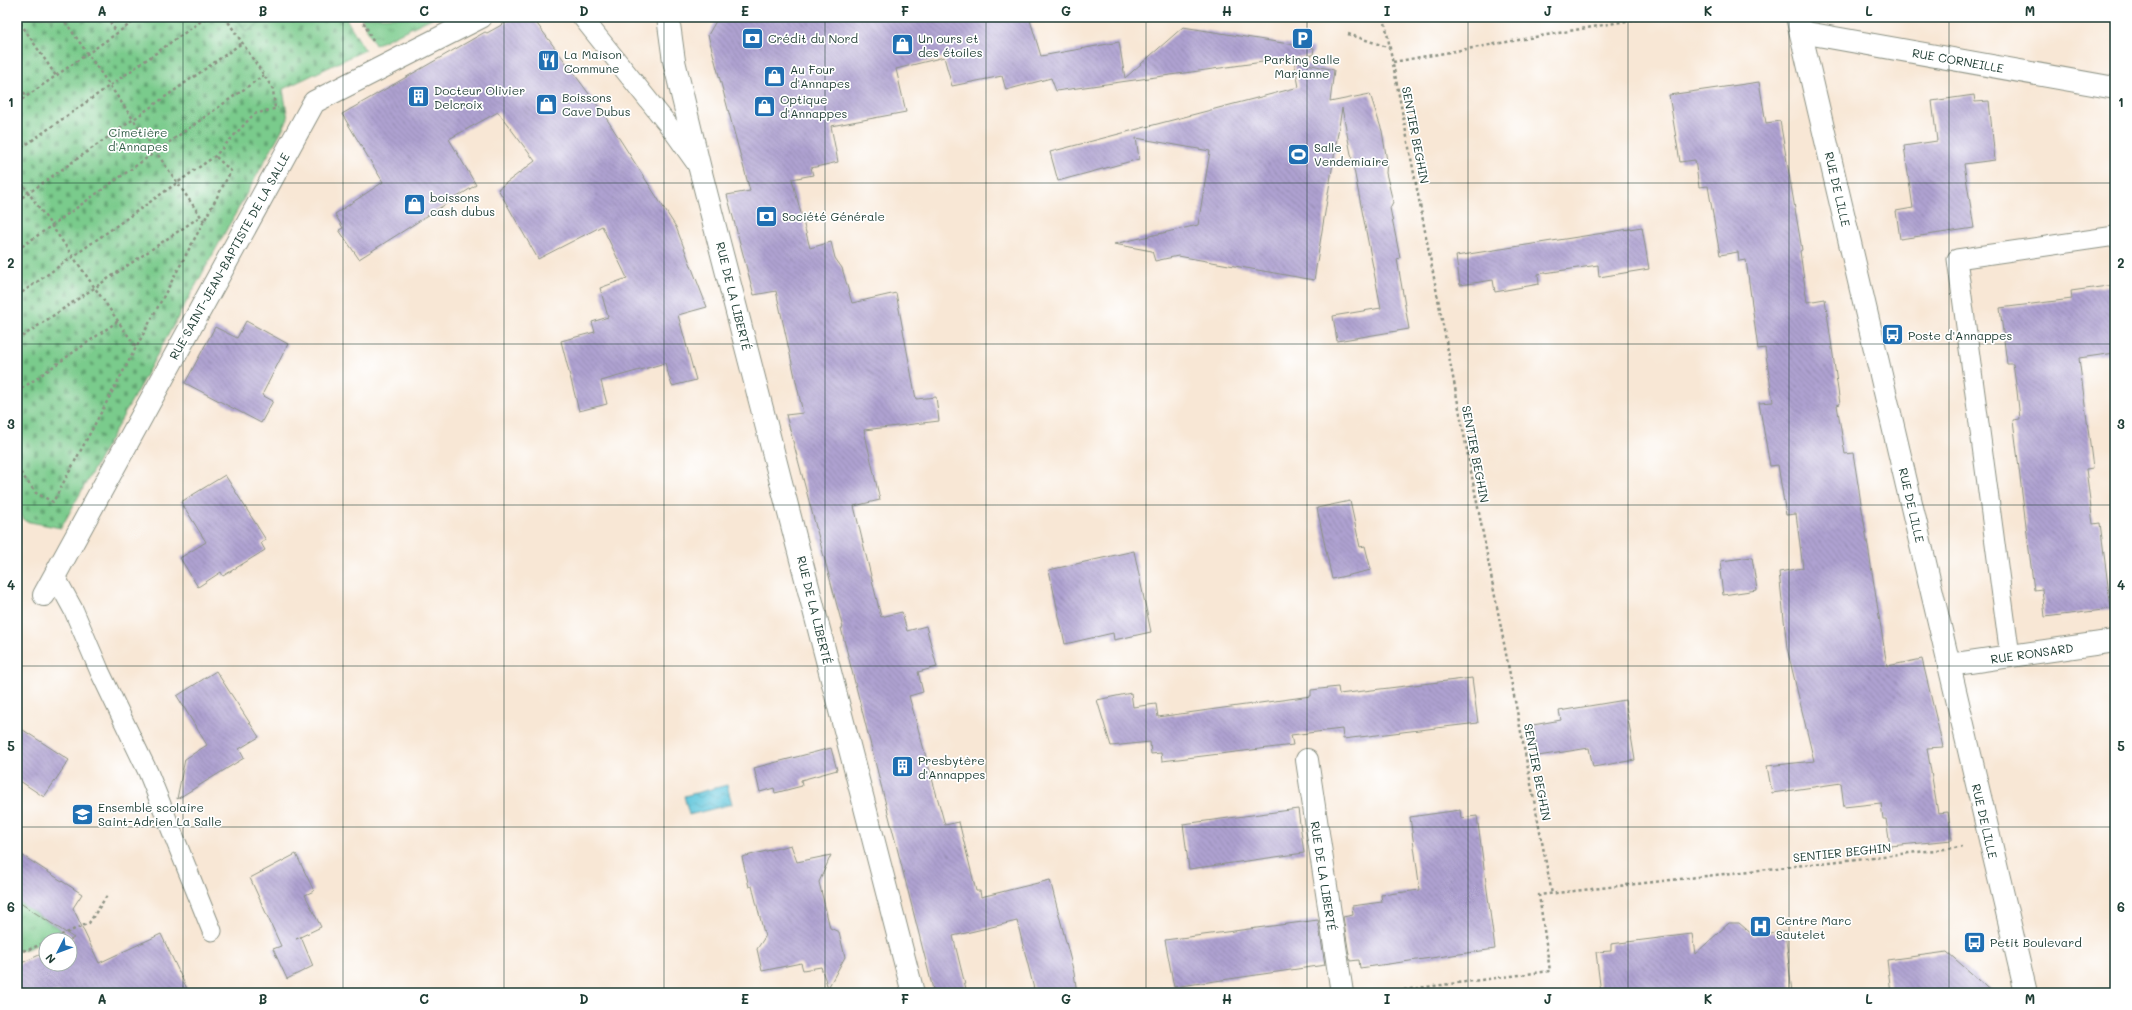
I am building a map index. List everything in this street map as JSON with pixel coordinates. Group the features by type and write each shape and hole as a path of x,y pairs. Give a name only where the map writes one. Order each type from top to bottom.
{"street":[{"path":"314,102 481,17"},
{"name":"RUE DE LA LIBERTÉ","path":"668,17 674,61 700,170 716,227 913,993"},
{"name":"RUE CORNEILLE","path":"1799,24 2115,88"},
{"name":"RUE DE LILLE","path":"1799,24 2026,993"},
{"name":"RUE SAINT-JEAN-BAPTISTE DE LA SALLE","path":"44,595 314,102"},
{"name":"RUE RONSARD","path":"1949,665 2115,641"},
{"name":"RUE DE LA LIBERTÉ","path":"1307,760 1338,992"}],"lane":[{"path":"582,17 673,131 700,170"},
{"path":"2010,656 1957,259 2115,236"},
{"path":"55,576 74,612 100,672 148,772 212,931"}],"path":[{"path":"62,17 204,221"},
{"path":"106,17 118,33"},
{"path":"17,103 140,17"},
{"path":"17,151 207,17"},
{"path":"225,17 273,89 275,109"},
{"name":"SENTIER BEGHIN","path":"1384,17 1552,894"},
{"path":"1393,62 1649,17"},
{"path":"17,18 56,76"},
{"path":"1348,34 1391,48"},
{"path":"17,201 242,43"},
{"path":"17,250 264,75"},
{"path":"17,82 27,97"},
{"path":"17,296 216,156 254,114 314,102"},
{"path":"17,468 36,493 53,502 231,170 216,156"},
{"path":"17,176 136,347"},
{"path":"17,340 201,216"},
{"path":"17,392 118,321"},
{"name":"SENTIER BEGHIN","path":"1380,993 1550,971 1539,895 1990,844"},
{"path":"68,932 89,923 108,894"},
{"path":"17,951 28,950 38,946"}],"green space":[{"name":"Cimetière d'Annapes","path":"17,17 236,17 246,32 270,17 345,17 365,50 283,89 288,119 61,528 25,521 17,510"},
{"path":"236,17 270,17 246,32"},
{"path":"361,17 434,17 375,45"},
{"path":"17,901 60,929 61,932 38,932 38,945 17,951"}],"water":[{"path":"727,785 732,804 689,815 684,796"}],"building":[{"path":"516,17 532,17 601,110 676,227 707,307 678,315 696,380 672,386 665,363 601,381 607,404 579,411 561,341 595,332 592,322 608,317 600,288 627,278 602,226 538,259 498,189 535,161 498,112 449,139 476,185 359,259 339,230 343,228 335,214 383,182 342,114 485,32 487,33"},
{"path":"733,17 1029,17 1041,56 1119,42 1125,78 1183,27 1314,48 1313,55 1056,91 1051,78 1006,90 1002,76 952,86 944,57 896,69 906,112 831,126 838,162 811,168 813,175 792,179 810,248 831,242 835,258 842,268 852,303 896,293 916,399 936,397 939,421 864,430 880,500 854,506 881,617 902,612 907,631 926,626 937,667 918,672 923,692 909,696 945,825 959,822 976,891 980,891 981,897 1050,880 1074,973 1077,993 1035,993 1017,921 953,936 967,993 934,993 841,628 843,628 786,415 803,413 776,291 754,295 727,195 750,191 708,35 716,21"},
{"name":"Salle Vendemiaire","path":"1294,61 1334,70 1330,102 1370,94 1382,131 1387,161 1386,173 1393,202 1390,208 1400,258 1397,259 1409,329 1337,341 1333,316 1381,308 1342,108 1314,280 1178,256 1155,261 1152,251 1114,244 1198,225 1210,151 1136,138 1139,159 1058,181 1050,152 1299,87"},
{"path":"1759,82 1766,123 1780,121 1802,250 1800,251 1807,302 1825,299 1840,404 1837,405 1845,454 1853,453 1887,666 1922,659 1943,747 1927,748 1938,813 1948,812 1952,840 1890,846 1886,819 1883,819 1881,803 1844,807 1841,783 1772,793 1767,766 1814,761 1787,648 1779,572 1803,568 1796,514 1786,515 1778,465 1770,466 1759,403 1773,402 1765,348 1758,349 1746,260 1739,261 1738,252 1720,255 1708,186 1699,187 1695,160 1680,162 1669,95"},
{"path":"1974,95 1975,102 1989,101 1995,160 1964,164 1974,228 1900,239 1896,211 1913,208 1904,146 1937,141 1932,101"},
{"path":"1642,227 1649,269 1599,277 1598,265 1538,274 1539,284 1495,292 1493,280 1460,285 1456,256"},
{"path":"2115,285 2115,353 2079,358 2093,468 2086,469 2093,524 2100,523 2111,609 2045,617 2042,589 2034,590 2013,420 2020,419 2017,391 2013,364 2007,364 2000,308 2072,299 2071,291"},
{"path":"246,321 288,344 262,395 273,401 261,423 185,383 215,327 237,338"},
{"path":"225,475 266,540 261,543 265,550 223,576 221,572 198,587 180,558 206,542 181,502"},
{"path":"1350,501 1360,547 1365,546 1371,570 1332,579 1317,508"},
{"path":"1134,551 1151,632 1114,640 1113,633 1065,644 1049,570"},
{"path":"1752,557 1757,590 1723,595 1720,571 1722,570 1721,561"},
{"path":"216,671 259,737 239,749 244,758 177,799 185,759 207,745 177,696"},
{"path":"1472,678 1478,723 1343,739 1342,729 1291,735 1293,745 1162,761 1161,753 1151,754 1150,742 1111,746 1097,700 1131,693 1133,707 1156,704 1158,717 1311,696 1311,690 1338,687 1339,694"},
{"path":"1625,700 1635,760 1593,767 1589,748 1538,756 1533,725 1561,720 1559,711"},
{"path":"17,726 69,760 44,797 17,779"},
{"path":"831,748 837,770 801,780 802,786 775,793 774,788 760,792 754,768"},
{"path":"1298,809 1304,853 1189,869 1183,824"},
{"path":"1460,810 1461,818 1477,816 1495,949 1360,968 1359,960 1350,961 1343,917 1353,915 1352,906 1382,902 1381,895 1420,890 1410,817"},
{"path":"791,845 797,862 831,855 819,882 830,928 839,932 845,957 828,988 821,967 803,970 801,963 762,971 757,949 765,937 752,886 749,887 742,857"},
{"path":"17,852 82,894 73,908 99,963 161,934 189,993 17,993 17,965 38,956 38,972 78,972 78,932 65,932 17,901"},
{"path":"296,854 314,891 305,895 321,927 296,939 301,937 313,966 287,979 273,949 281,946 250,878"},
{"path":"1318,920 1325,965 1174,987 1165,940"},
{"name":"Centre Marc Sautelet","path":"1729,923 1739,923 1753,935 1785,931 1792,993 1601,993 1596,952 1611,951 1611,944 1692,934 1695,954"},
{"path":"1947,952 1994,993 1891,993 1887,960"}],"place":[{"name":"Crédit du Nord","path":"752,38"},
{"name":"Parking Salle Marianne","path":"1302,38"},
{"name":"Un ours et des étoiles","path":"902,45"},
{"name":"La Maison Commune","path":"548,61"},
{"name":"Au Four d'Annapes","path":"774,76"},
{"name":"Docteur Olivier Delcroix","path":"418,97"},
{"name":"Boissons Cave Dubus","path":"547,104"},
{"name":"Optique d'Annappes","path":"765,106"},
{"name":"Salle Vendemiaire","path":"1298,154"},
{"name":"boissons cash dubus","path":"415,204"},
{"name":"Société Générale","path":"767,216"},
{"name":"Poste d'Annappes","path":"1892,335"},
{"name":"Presbytère d'Annappes","path":"902,767"},
{"name":"Ensemble scolaire Saint-Adrien La Salle","path":"83,814"},
{"name":"Centre Marc Sautelet","path":"1761,927"},
{"name":"Petit Boulevard","path":"1974,942"}]}
